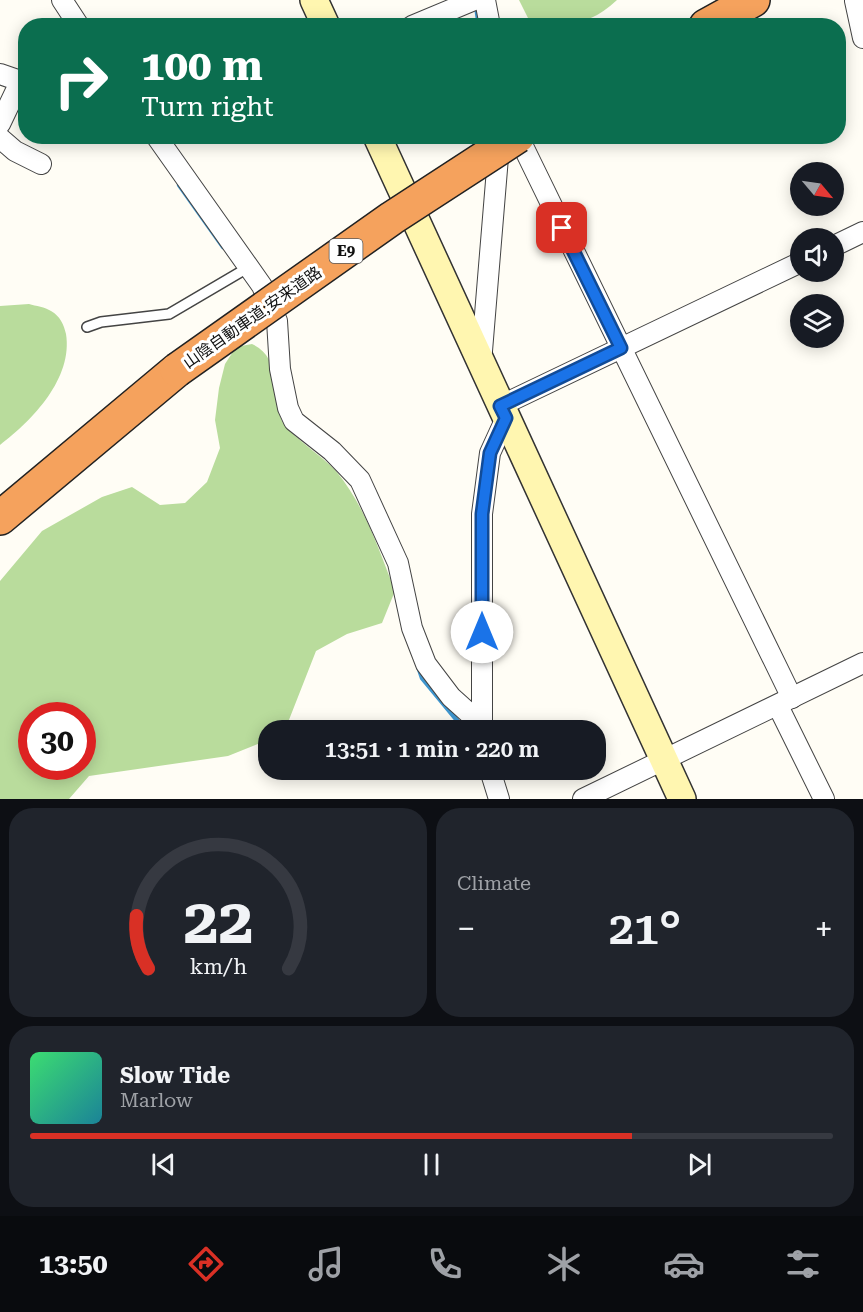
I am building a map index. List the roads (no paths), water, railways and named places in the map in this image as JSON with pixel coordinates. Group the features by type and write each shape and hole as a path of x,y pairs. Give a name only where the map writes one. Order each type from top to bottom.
{"highway":[{"path":"720,18 753,0"},
{"name":"山陰自動車道;安来道路","path":"0,518 177,370 392,218 506,144"}],"street":[{"path":"62,0 74,18"},
{"path":"315,0 323,18"},
{"path":"431,18 474,0"},
{"path":"485,0 488,18"},
{"path":"855,1 863,38"},
{"path":"0,74 18,80"},
{"path":"0,124 18,91"},
{"path":"0,138 15,151 41,164"},
{"path":"162,144 262,286 277,321 280,369 288,408 294,421 332,450 360,480 398,563 412,628 426,664 451,697 474,720"},
{"path":"381,144 682,799"},
{"path":"481,363 499,144"},
{"path":"522,144 621,348 785,702 824,799"},
{"path":"844,241 863,232"},
{"path":"481,720 482,514 490,453 503,412 621,348 790,267"},
{"path":"583,799 863,663"},
{"path":"493,780 499,799"}],"lane":[{"path":"87,327 101,322 169,314 249,267"}],"waterway":[{"path":"476,6 478,18"},
{"path":"179,185 223,247"},
{"path":"418,666 422,678 457,720"}]}
